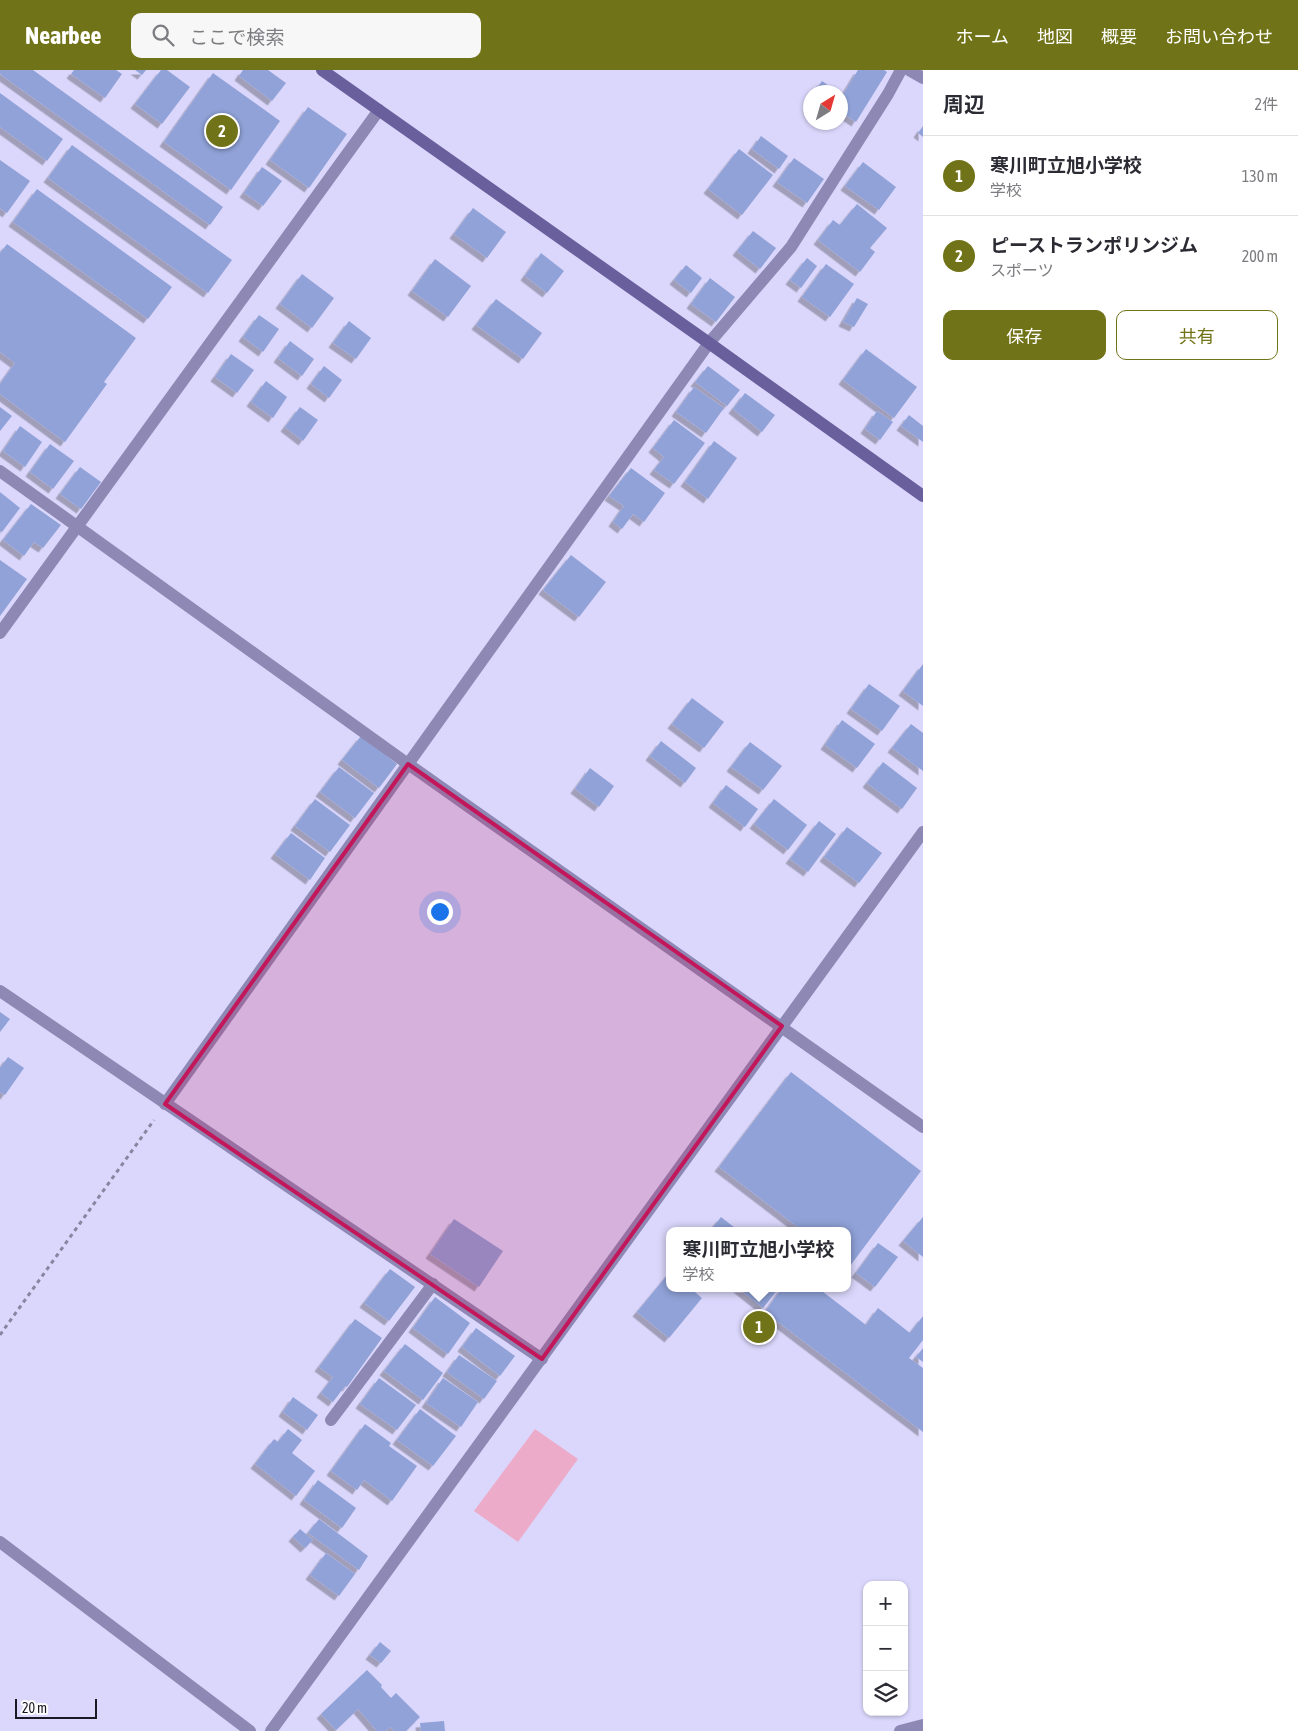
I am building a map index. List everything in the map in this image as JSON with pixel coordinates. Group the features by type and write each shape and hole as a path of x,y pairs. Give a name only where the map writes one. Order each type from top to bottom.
{"street":[{"path":"322,70 709,342 923,496"},
{"path":"165,1104 709,342 791,247 888,94 901,70"},
{"path":"909,70 923,78"},
{"path":"0,633 379,110"},
{"path":"0,471 408,764 923,1127"},
{"path":"271,1731 923,832"},
{"path":"0,991 542,1359"},
{"path":"331,1420 433,1284"},
{"path":"0,1542 250,1731"},
{"path":"900,1731 923,1725"}],"path":[{"path":"0,1335 165,1104"}],"highlighted area":[{"path":"408,764 782,1026 542,1359 165,1104"}],"shaded area":[{"path":"535,1429 578,1459 518,1542 474,1511"}],"building":[{"path":"0,70 33,70 223,207 210,225 0,74"},
{"path":"74,70 116,70 122,74 105,98 71,74"},
{"path":"135,70 146,70 142,75"},
{"path":"161,70 167,70 190,87 162,124 135,104"},
{"path":"243,70 268,70 286,83 272,101 239,76"},
{"path":"858,70 884,70 887,72 856,122 848,117 848,86"},
{"path":"213,73 280,121 231,190 164,142"},
{"path":"822,81 827,85 819,85"},
{"path":"0,93 63,139 47,161 0,127"},
{"path":"308,107 347,134 309,188 270,160"},
{"path":"923,126 923,137 918,133"},
{"path":"761,136 788,156 779,169 752,149"},
{"path":"72,145 232,260 208,293 48,178"},
{"path":"739,149 773,175 742,215 708,189"},
{"path":"794,158 824,179 807,203 777,182"},
{"path":"0,160 30,181 7,213 0,208"},
{"path":"863,162 896,187 879,210 845,186"},
{"path":"262,167 282,181 263,206 244,193"},
{"path":"37,189 172,287 148,319 13,222"},
{"path":"857,204 887,228 870,248 875,252 860,272 818,240 833,220 840,225"},
{"path":"473,208 506,232 487,258 454,234"},
{"path":"753,231 776,248 760,269 737,251"},
{"path":"7,244 136,338 104,382 107,384 65,442 0,394 0,384 15,363 0,352 0,253"},
{"path":"541,253 564,271 547,293 525,276"},
{"path":"807,258 817,266 801,288 790,280"},
{"path":"435,259 471,286 448,317 412,291"},
{"path":"826,264 854,284 830,317 802,297"},
{"path":"686,265 702,278 691,293 674,280"},
{"path":"302,274 334,298 312,328 280,304"},
{"path":"710,278 735,297 716,322 691,304"},
{"path":"857,298 868,304 854,327 843,322"},
{"path":"496,299 542,333 523,359 476,325"},
{"path":"259,315 279,329 263,352 243,337"},
{"path":"349,321 371,338 356,359 333,343"},
{"path":"290,341 314,359 302,376 278,358"},
{"path":"866,349 917,387 894,418 843,380"},
{"path":"231,354 254,370 237,393 215,377"},
{"path":"324,366 342,380 329,398 311,384"},
{"path":"708,366 740,390 727,406 695,382"},
{"path":"266,381 287,397 273,418 251,402"},
{"path":"694,387 724,408 706,433 676,412"},
{"path":"745,393 775,415 762,432 733,409"},
{"path":"0,407 12,416 0,431"},
{"path":"300,407 318,420 303,441 285,427"},
{"path":"877,411 893,422 880,440 865,429"},
{"path":"909,415 923,426 923,442 901,426"},
{"path":"674,420 705,443 674,484 654,470 664,457 653,448"},
{"path":"20,426 42,442 25,467 3,451"},
{"path":"714,441 737,458 708,499 685,482"},
{"path":"50,444 74,461 53,489 30,472"},
{"path":"80,467 101,482 81,509 60,494"},
{"path":"631,468 665,493 644,522 633,514 622,529 613,522 624,506 609,496"},
{"path":"0,492 20,508 2,532 0,531"},
{"path":"31,504 61,525 43,548 34,542 24,556 3,540"},
{"path":"571,555 606,582 579,617 543,590"},
{"path":"0,560 27,579 0,616"},
{"path":"923,664 923,706 903,691"},
{"path":"869,684 900,706 882,731 851,709"},
{"path":"692,698 724,722 704,748 672,724"},
{"path":"842,720 875,744 857,768 825,745"},
{"path":"911,724 923,733 923,771 892,748"},
{"path":"361,736 397,764 379,788 342,760"},
{"path":"661,741 696,768 685,783 650,756"},
{"path":"750,742 782,766 763,790 731,767"},
{"path":"883,762 917,788 902,809 867,783"},
{"path":"339,767 374,793 355,818 320,792"},
{"path":"590,768 614,786 599,807 575,789"},
{"path":"726,785 758,809 745,827 713,803"},
{"path":"315,799 350,825 330,852 295,826"},
{"path":"774,799 807,825 788,850 754,824"},
{"path":"819,821 836,834 808,872 790,859"},
{"path":"847,827 882,853 859,883 824,857"},
{"path":"291,833 325,858 310,880 275,854"},
{"path":"0,1012 10,1019 0,1032"},
{"path":"8,1057 24,1068 5,1095 0,1092 0,1068"},
{"path":"791,1072 921,1171 851,1265 851,1227 798,1227 719,1167"},
{"path":"721,1217 734,1227 713,1227"},
{"path":"923,1217 923,1257 903,1241"},
{"path":"454,1219 503,1251 479,1287 430,1254"},
{"path":"878,1243 898,1257 875,1287 856,1273"},
{"path":"390,1269 415,1287 389,1321 364,1303"},
{"path":"666,1277 666,1292 695,1292 702,1298 669,1338 637,1312"},
{"path":"743,1292 776,1292 763,1308"},
{"path":"779,1292 823,1292 866,1325 878,1308 910,1333 923,1316 923,1340 909,1358 923,1368 923,1432 765,1312"},
{"path":"435,1297 470,1323 448,1354 413,1328"},
{"path":"355,1319 382,1338 347,1387 345,1386 333,1402 321,1393 333,1377 319,1367"},
{"path":"476,1328 515,1356 500,1376 462,1347"},
{"path":"405,1344 443,1373 423,1400 384,1371"},
{"path":"923,1348 923,1362 916,1357"},
{"path":"459,1355 497,1381 484,1399 447,1372"},
{"path":"379,1378 416,1405 397,1430 360,1404"},
{"path":"443,1378 478,1402 461,1427 426,1403"},
{"path":"293,1397 318,1415 307,1430 283,1412"},
{"path":"420,1409 456,1436 433,1466 397,1440"},
{"path":"365,1424 391,1443 389,1446 417,1466 392,1501 364,1480 357,1490 331,1471"},
{"path":"288,1429 302,1440 292,1453 315,1471 296,1496 255,1464 274,1439 278,1442"},
{"path":"318,1480 356,1508 342,1528 304,1500"},
{"path":"319,1519 368,1556 359,1570 308,1533"},
{"path":"300,1529 313,1540 305,1548 293,1537"},
{"path":"326,1553 355,1574 339,1596 310,1575"},
{"path":"380,1642 391,1651 381,1663 370,1655"},
{"path":"367,1670 382,1685 381,1687 391,1698 396,1693 420,1717 406,1731 394,1731 390,1727 386,1731 377,1731 358,1709 336,1730 321,1714"},
{"path":"444,1721 445,1731 421,1731 420,1723"}],"place":[{"name":"ピーストランポリンジム","path":"222,131"},
{"name":"寒川町立旭小学校","path":"759,1327"}]}
